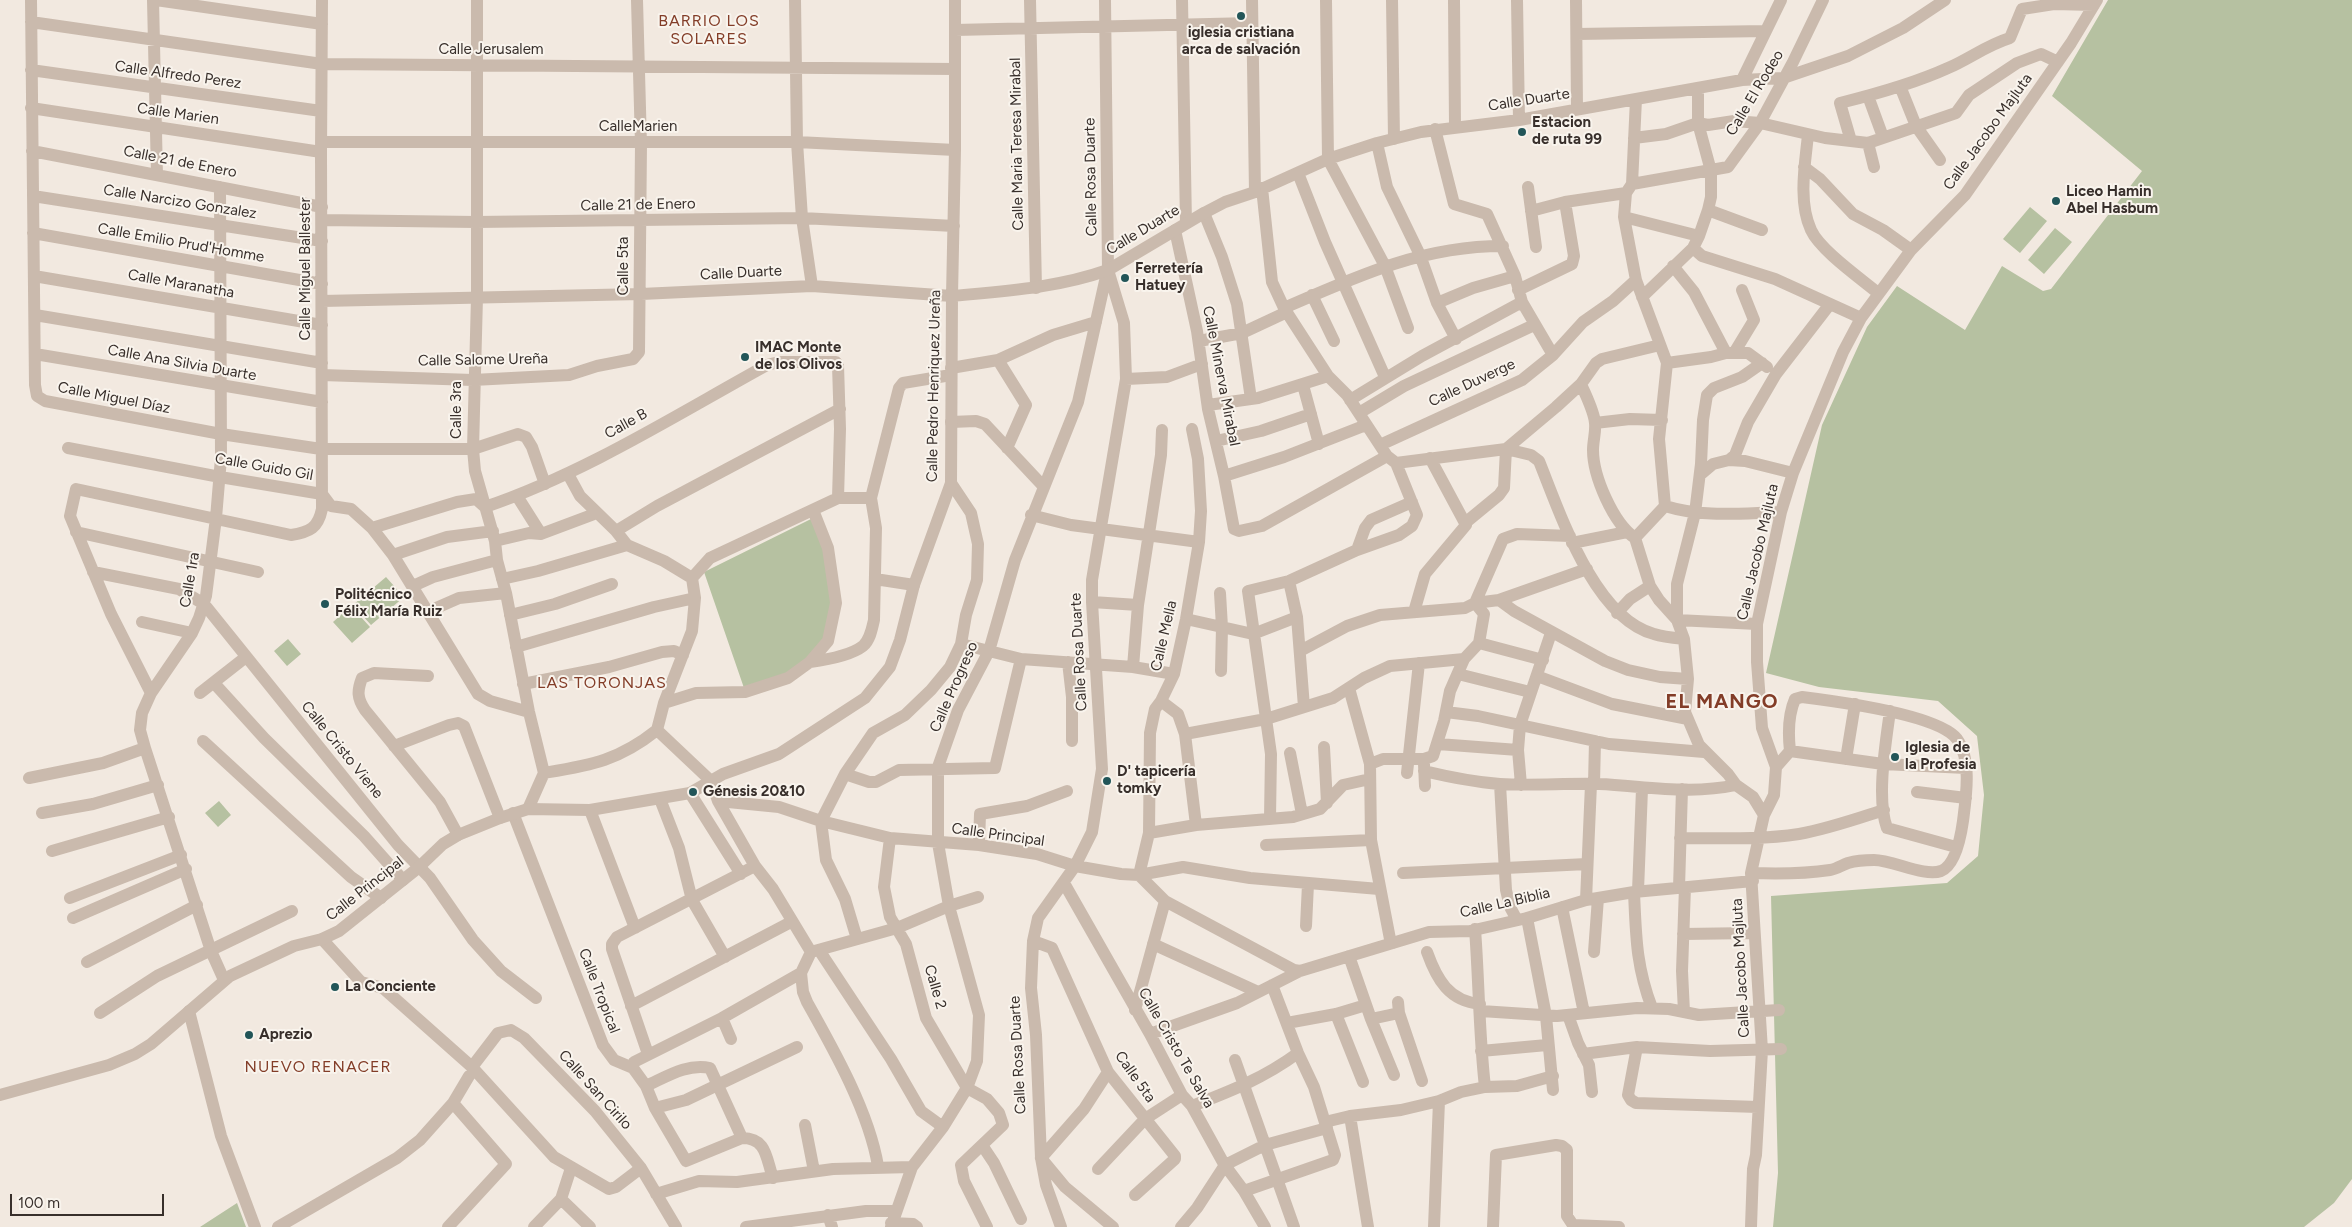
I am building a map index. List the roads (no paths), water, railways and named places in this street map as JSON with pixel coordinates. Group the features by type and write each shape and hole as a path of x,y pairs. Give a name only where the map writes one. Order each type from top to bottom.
{"street":[{"name":"Calle Miguel Díaz","path":"31,0 35,385 37,396 45,401 221,434 321,449 473,449 518,434 526,437 532,446 546,484"},
{"path":"157,175 155,0 322,24"},
{"name":"Calle Miguel Ballester","path":"216,518 291,535 307,533 319,521 322,509 322,0"},
{"name":"Calle 3ra","path":"476,0 477,297 473,380 473,449 475,471 494,536 497,560 506,593 523,684 544,773"},
{"name":"Calle 5ta","path":"637,0 641,222 639,352"},
{"path":"795,0 797,142 802,218 812,286"},
{"name":"Calle Pedro Henriquez Ureña","path":"711,781 724,774 779,754 865,698 890,667 900,640 914,585 951,482 955,0"},
{"name":"Calle Maria Teresa Mirabal","path":"1030,0 1036,288"},
{"name":"Calle Rosa Duarte","path":"1061,1227 1046,1185 1041,1158 1036,1034 1031,988 1033,941 1038,918 1075,866 1092,832 1102,769 1092,580 1126,379 1124,323 1108,270 1105,0"},
{"name":"Calle Minerva Mirabal","path":"1182,0 1180,227 1208,406 1234,529"},
{"path":"1252,0 1258,190 1272,282 1286,310 1328,376 1350,400 1388,455 1418,517 1412,526 1399,535 1357,550 1289,581 1248,591 1271,754 1270,818"},
{"path":"1326,0 1328,159 1385,266 1408,328"},
{"path":"1392,0 1394,139"},
{"path":"1454,0 1455,126"},
{"path":"1517,0 1519,120"},
{"path":"1576,0 1578,108"},
{"path":"1742,80 1782,0"},
{"name":"Calle El Rodeo","path":"1532,211 1565,202 1728,167 1760,122 1783,78 1794,62 1823,0"},
{"name":"Calle Duarte","path":"322,301 641,294 812,286 952,296 1036,288 1073,281 1108,270 1225,202 1258,190 1328,159 1377,143 1455,126 1519,120 1742,80 1783,78 1848,56 1903,28 1945,0"},
{"path":"1851,141 1840,103 1900,86 1948,68 1977,51 2010,38 2022,9 2054,4 2095,2"},
{"name":"Calle Jacobo Majluta","path":"1751,1227 1762,1050 1753,933 1752,877 1757,838 1764,815 1774,794 1776,767 1762,728 1757,662 1757,624 1781,512 1793,472 1824,403 1843,352 1861,318 1911,250 1965,195 2058,62 2095,2"},
{"name":"Calle Jerusalem","path":"31,22 322,64 955,69"},
{"path":"954,30 1252,22"},
{"path":"1577,34 1766,31"},
{"path":"1634,138 1666,134 1698,123 1708,125 1734,121 1760,122 1808,135 1868,142 1956,113 1968,95 2017,63 2041,54 2058,62"},
{"name":"Calle Alfredo Perez","path":"31,70 321,111"},
{"path":"1900,86 1916,126 1940,160"},
{"path":"1642,297 1693,248 1708,210 1711,197 1711,171 1698,123 1698,88"},
{"path":"1868,96 1883,138"},
{"path":"1636,99 1629,188 1624,217 1636,280 1667,363 1659,439 1665,506"},
{"name":"Calle Marien","path":"31,108 156,127 321,147"},
{"path":"1435,130 1454,204 1487,214 1516,276 1520,296 1553,355"},
{"path":"1808,135 1802,190 1811,230 1826,249 1878,294"},
{"name":"CalleMarien","path":"321,147 797,142 955,150"},
{"path":"1868,142 1874,167"},
{"path":"1377,143 1387,187 1420,255 1437,303 1456,339"},
{"name":"Calle 21 de Enero","path":"32,150 322,206"},
{"path":"1804,167 1820,179 1853,214 1883,230 1911,250"},
{"path":"1298,173 1385,378"},
{"name":"Calle 1ra","path":"220,187 220,477 204,604 192,633 150,693 140,721 145,748 186,869 211,951 224,980"},
{"path":"1528,187 1536,247"},
{"name":"Calle Narcizo Gonzalez","path":"33,196 322,241"},
{"path":"1350,400 1385,378 1456,339 1572,264 1574,256 1565,202"},
{"path":"1708,210 1762,230"},
{"path":"1204,213 1222,257 1237,304 1251,399"},
{"path":"1624,217 1699,236"},
{"name":"Calle 21 de Enero","path":"322,220 641,222 802,218 954,226"},
{"name":"Calle Emilio Prud'Homme","path":"33,233 322,284"},
{"path":"1199,342 1242,333 1312,296 1385,266 1420,255 1503,246"},
{"path":"1693,248 1702,256 1775,278 1861,318"},
{"path":"1673,266 1694,292 1730,353"},
{"name":"Calle Progreso","path":"891,1225 912,1167 943,1126 968,1088 977,1060 979,1015 949,906 938,843 938,767 958,710 988,651 1015,560 1078,402 1108,270"},
{"name":"Calle Maranatha","path":"34,276 322,324"},
{"path":"1437,303 1473,288 1516,276"},
{"name":"Calle Duverge","path":"1234,529 1239,531 1262,526 1522,380 1553,355 1583,322 1613,301 1636,280"},
{"path":"1730,353 1754,320 1742,290"},
{"path":"1312,296 1334,341"},
{"path":"1729,460 1735,455 1748,422 1776,374 1830,304"},
{"name":"Calle Salome Ureña","path":"35,315 220,346 322,369 473,380 569,375 597,366 633,359 639,352"},
{"path":"810,662 830,660 863,646 870,635 874,620 876,528 871,498 899,388 903,383 998,360 1053,335 1096,322"},
{"path":"1358,414 1404,386 1534,324"},
{"path":"1414,612 1425,574 1465,527 1465,523 1499,495 1504,488 1506,449 1581,384 1596,363 1602,359 1660,345"},
{"path":"1667,363 1730,353 1748,353 1776,374"},
{"name":"Calle Ana Silvia Duarte","path":"35,354 322,402"},
{"path":"998,360 1026,405 1007,448"},
{"name":"Calle B","path":"485,507 518,496 568,474 768,365 778,362 838,363 840,409"},
{"path":"1762,363 1742,377 1714,388 1707,395 1695,513 1677,584 1677,620 1684,639 1688,679 1686,712 1699,745 1728,774 1736,785 1752,797 1764,815"},
{"path":"1126,379 1167,378 1202,364"},
{"path":"1208,406 1251,399 1328,376"},
{"path":"1581,384 1596,423 1593,450 1596,470 1612,510 1631,535 1650,586 1659,600 1677,620 1757,624"},
{"path":"1303,385 1319,444"},
{"path":"616,531 657,506 840,409 838,498"},
{"path":"1216,441 1261,431 1311,414"},
{"path":"1596,423 1630,419 1662,420"},
{"path":"952,422 976,421 985,424 1044,487"},
{"path":"1224,476 1319,444 1366,425"},
{"name":"Calle Mella","path":"1139,875 1150,833 1150,733 1154,709 1162,701 1174,674 1186,619 1199,542 1201,511 1198,459 1192,429"},
{"path":"1133,666 1138,605 1150,535 1162,430"},
{"name":"Calle Guido Gil","path":"68,448 322,494 331,506 351,509 372,528 393,555 478,694 490,701 529,712"},
{"path":"1388,455 1430,458 1506,449 1531,455 1539,462 1571,540 1605,599 1617,612 1652,634 1684,639"},
{"path":"1430,458 1465,523"},
{"path":"1700,475 1713,464 1729,460 1745,461 1793,472"},
{"path":"568,474 580,496 616,531 627,545 664,561 692,578"},
{"path":"857,940 845,899 826,860 821,821 845,774 873,733 905,715 930,690 950,667 961,644 966,615 977,580 978,544 971,513 951,482"},
{"path":"150,693 111,614 70,516 76,489 216,518"},
{"path":"518,496 541,534"},
{"path":"692,578 710,558 838,498 871,498"},
{"path":"372,528 457,502 476,499 485,507"},
{"path":"1357,550 1364,528 1370,520 1412,502"},
{"path":"1665,506 1695,513 1781,512"},
{"path":"1475,602 1504,539 1510,535 1571,540 1631,535 1665,506"},
{"path":"664,703 696,693 745,692 788,678 810,662 828,641 836,603 828,548 813,510"},
{"path":"393,555 447,537 541,534 597,513"},
{"path":"1031,516 1101,530 1199,542"},
{"path":"76,532 258,572"},
{"path":"502,579 538,571 627,545"},
{"path":"413,586 433,577 497,560"},
{"path":"1300,651 1347,626 1380,615 1465,608 1475,602 1499,600 1587,569"},
{"name":"Calle Cristo Viene","path":"93,572 178,589 204,604 418,868 430,878 473,940 501,971 536,998"},
{"path":"528,809 544,773 591,766 620,755 657,730 664,703 692,631 695,598 692,578"},
{"path":"875,579 914,585"},
{"path":"1289,581 1296,617 1304,707"},
{"path":"510,615 555,604 612,584"},
{"path":"1617,612 1630,599 1650,586"},
{"path":"427,612 458,598 506,593"},
{"path":"1220,593 1222,627 1221,671"},
{"path":"516,647 654,607 695,598"},
{"path":"1499,600 1551,633 1583,647 1606,662 1628,670 1660,677 1688,679"},
{"path":"1092,602 1138,605"},
{"path":"1425,786 1424,765 1433,756 1438,744 1450,692 1464,659 1478,643 1484,614 1475,602"},
{"path":"1186,619 1253,634 1296,617"},
{"path":"142,622 192,633"},
{"path":"1521,784 1518,750 1520,725 1551,633"},
{"path":"1478,643 1543,660"},
{"path":"961,644 1021,659 1133,666 1174,674"},
{"path":"523,684 609,667 662,652 674,651 684,655"},
{"path":"200,693 246,657"},
{"path":"845,774 860,780 876,782 899,770 938,767 995,768 1021,659"},
{"path":"1185,734 1266,719 1333,698 1378,671 1390,666 1464,659"},
{"path":"1068,662 1072,697 1072,741"},
{"path":"1408,773 1419,663"},
{"path":"428,676 374,673 362,678 357,692 360,703 440,802 458,835"},
{"path":"1458,674 1530,692"},
{"path":"1537,676 1612,704 1688,719"},
{"path":"214,683 264,738 364,836 404,880"},
{"path":"1349,688 1370,764 1371,840 1379,889 1390,940 1393,943"},
{"name":"Calle La Biblia","path":"1150,1034 1237,1003 1300,970 1429,932 1476,930 1592,899 1752,877 1833,870 1849,863 1875,860 1933,873 1943,870 1951,861 1962,826 1966,798 1966,768 1958,740 1948,730 1890,711 1802,697 1795,699 1788,731 1790,750"},
{"path":"1162,701 1178,714 1185,734 1196,825"},
{"path":"1846,759 1855,704"},
{"path":"1890,711 1883,764 1886,825 1890,830 1956,847"},
{"path":"1446,712 1595,741 1704,752"},
{"path":"394,746 449,725 458,723 464,726 500,818"},
{"path":"657,730 711,781 718,801 755,866 773,889 791,922 815,951 891,1060 921,1111 943,1126"},
{"path":"203,741 351,877 381,898"},
{"path":"1594,952 1592,899 1587,864 1595,741"},
{"path":"1438,744 1518,750"},
{"path":"1324,747 1328,803"},
{"path":"29,778 103,763 145,748"},
{"path":"1776,767 1790,750 1883,764 1966,768"},
{"path":"1290,753 1302,814"},
{"path":"1370,764 1384,758 1410,759 1470,781 1500,784 1592,784 1642,789 1713,790 1736,785"},
{"path":"1150,833 1196,825 1302,814 1320,809 1328,803 1338,788 1370,779"},
{"name":"Calle Principal","path":"0,1095 109,1065 135,1054 151,1044 224,980 294,946 322,940 339,931 404,880 443,844 458,835 528,809 590,810 690,793 711,781"},
{"path":"1500,784 1506,890 1510,906 1522,919 1546,1016 1547,1044 1553,1076 1553,1090"},
{"path":"42,813 93,804 158,785"},
{"path":"1642,789 1636,892 1637,956 1642,980 1652,1008"},
{"path":"1682,789 1680,838 1684,1012"},
{"path":"979,845 980,814 1027,806 1067,791"},
{"path":"1917,792 1966,798"},
{"path":"690,793 741,874"},
{"path":"660,799 679,848 692,900 725,957"},
{"name":"Calle Principal","path":"718,801 780,807 821,821 890,838 979,845 1037,854 1075,866 1139,875 1183,867 1250,878 1379,889"},
{"path":"590,810 635,928"},
{"path":"1680,838 1757,838 1799,834 1843,824 1884,810"},
{"name":"Calle Tropical","path":"513,813 603,1045 614,1060 633,1068 646,1086 655,1108 686,1161 742,1138"},
{"path":"52,851 169,817"},
{"name":"Calle 2","path":"890,838 884,887 890,917 906,944 926,1018 968,1088 987,1099 999,1113 1003,1125 982,1145"},
{"path":"1266,845 1371,840"},
{"path":"70,898 181,855"},
{"path":"1403,873 1587,864"},
{"path":"648,1054 612,949 612,944 617,937 755,866"},
{"path":"73,918 186,869"},
{"path":"1139,875 1165,901 1294,970 1300,970"},
{"name":"Calle Cristo Te Salva","path":"1064,883 1150,1034 1182,1095 1192,1106 1225,1165 1244,1191 1264,1227"},
{"path":"1306,926 1308,884"},
{"path":"633,1068 634,1062 648,1054 722,1018 800,973 815,951 896,928 949,906 978,897"},
{"path":"1135,1010 1165,901"},
{"path":"86,962 197,904"},
{"path":"1562,907 1584,1013"},
{"path":"100,1013 157,976 292,911"},
{"path":"631,1006 791,922"},
{"path":"1476,930 1484,1088"},
{"path":"1683,934 1753,933"},
{"path":"322,940 361,982 383,988 471,1071 554,1157 610,1189 616,1187 641,1168"},
{"name":"Calle 5ta","path":"1033,941 1052,948 1108,1072 1175,1156 1175,1160 1135,1195"},
{"path":"1153,944 1258,992"},
{"path":"1427,952 1434,970 1450,994 1481,1008 1546,1016 1652,1008 1699,1015 1779,1010"},
{"path":"1349,956 1371,1019 1394,1076"},
{"path":"800,973 803,992 807,1002 848,1078 875,1148 878,1166"},
{"path":"1244,1191 1334,1160 1335,1155 1314,1087 1298,1053 1272,985"},
{"path":"1287,1023 1336,1014 1366,1005"},
{"path":"1371,1019 1399,1007 1422,1081"},
{"path":"189,1011 221,1136 255,1227"},
{"path":"1336,1014 1363,1082"},
{"path":"1568,1015 1589,1065 1592,1092"},
{"path":"722,1018 731,1039"},
{"name":"Calle San Cirilo","path":"471,1071 498,1033 512,1030 524,1038 595,1111 641,1168 676,1227"},
{"path":"1481,1051 1547,1044"},
{"path":"655,1108 686,1100 797,1047"},
{"path":"1637,1047 1628,1095 1636,1103 1758,1107"},
{"path":"1583,1054 1637,1047 1710,1051 1780,1049"},
{"path":"1192,1106 1244,1086 1271,1072 1298,1053"},
{"path":"1235,1060 1294,1227"},
{"path":"646,1086 688,1067 710,1068 742,1138 757,1139 762,1144 773,1178"},
{"path":"278,1227 397,1158 420,1140 453,1103 471,1071"},
{"path":"1108,1072 1084,1109 1041,1158 1065,1187 1113,1227"},
{"path":"1181,1227 1197,1208 1225,1165 1265,1145 1350,1116 1401,1110 1439,1101 1461,1092 1484,1088 1517,1086 1553,1076"},
{"path":"1098,1169 1145,1119 1182,1095"},
{"path":"1434,1227 1439,1101"},
{"path":"448,1227 506,1164 453,1103"},
{"path":"1350,1116 1368,1227"},
{"path":"805,1125 814,1171"},
{"path":"988,1227 964,1181 960,1164 982,1145 994,1163 1021,1218"},
{"path":"1492,1227 1496,1155 1562,1146 1567,1150 1567,1216 1569,1222 1573,1225 1619,1227"},
{"path":"656,1194 700,1181 737,1182 814,1171 878,1166 912,1167"},
{"path":"534,1227 561,1199 571,1168"},
{"path":"561,1199 590,1227"},
{"path":"746,1227 830,1221 866,1211 895,1210"},
{"path":"891,1225 913,1224 917,1227"}],"place":[{"name":"iglesia cristiana arca de salvación","path":"1241,16"},
{"name":"Estacion de ruta 99","path":"1522,132"},
{"name":"Liceo Hamin Abel Hasbum","path":"2056,201"},
{"name":"Ferretería Hatuey","path":"1125,278"},
{"name":"IMAC Monte de los Olivos","path":"745,357"},
{"name":"Politécnico Félix María Ruiz","path":"325,604"},
{"name":"Iglesia de la Profesia","path":"1895,757"},
{"name":"D' tapicería tomky","path":"1107,781"},
{"name":"Génesis 20&10","path":"693,792"},
{"name":"La Conciente","path":"335,987"},
{"name":"Aprezio","path":"249,1035"}],"district":[{"name":"BARRIO LOS SOLARES","path":"709,30"},
{"name":"LAS TORONJAS","path":"602,683"},
{"name":"EL MANGO","path":"1722,702"},
{"name":"NUEVO RENACER","path":"318,1067"}]}
